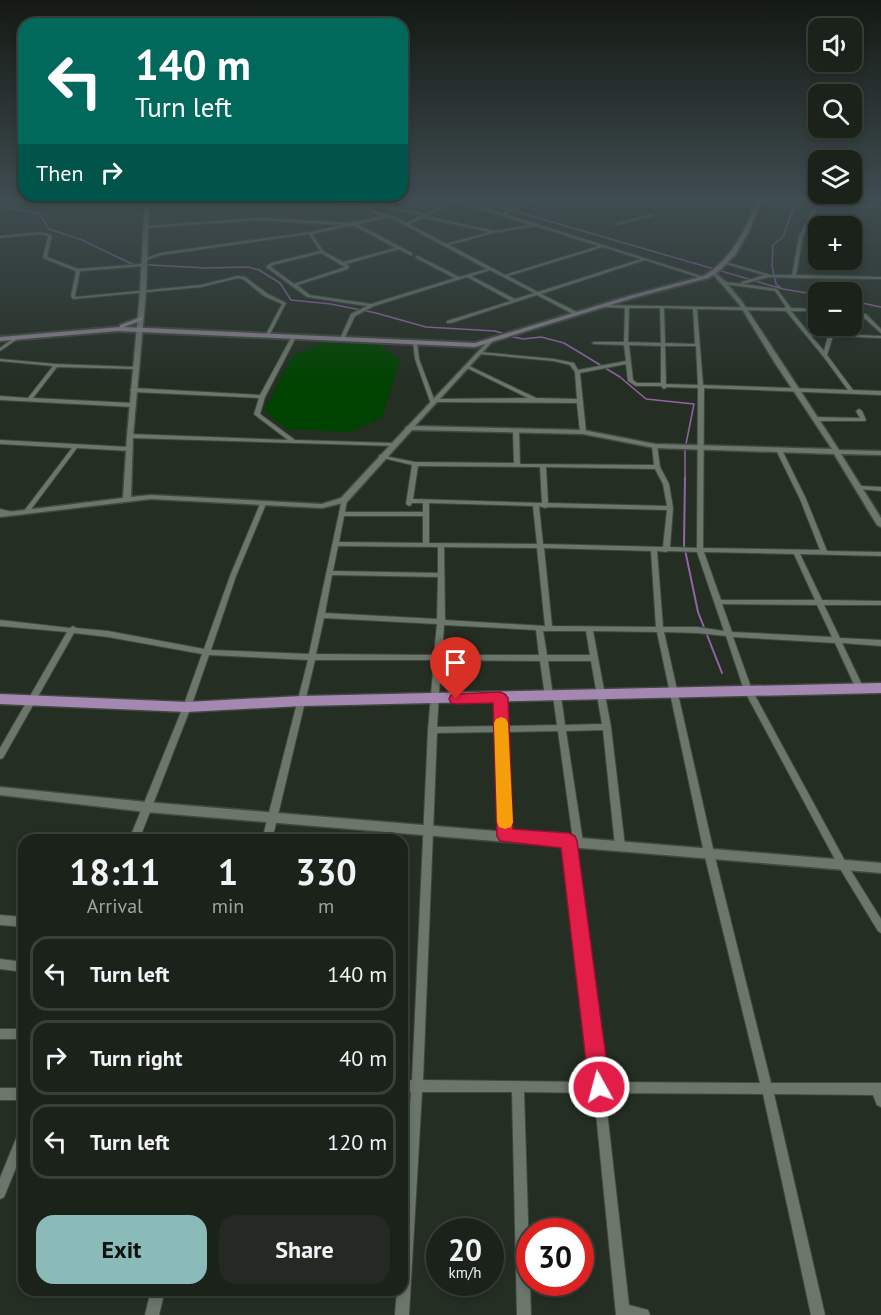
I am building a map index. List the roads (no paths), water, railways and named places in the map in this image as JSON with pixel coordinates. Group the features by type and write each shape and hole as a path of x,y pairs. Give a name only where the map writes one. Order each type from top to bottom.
{"main road":[{"path":"0,338 120,327 162,331 475,345 575,313 705,278 725,263"},
{"path":"0,338 120,327 140,328"},
{"path":"0,699 186,707 301,701 434,700 881,688"}],"street":[{"path":"54,261 78,270 146,261"},
{"path":"284,261 268,267 309,296 372,305"},
{"path":"294,285 347,268 340,261"},
{"path":"343,263 349,261"},
{"path":"426,261 459,278"},
{"path":"476,261 575,313"},
{"path":"505,276 552,261"},
{"path":"449,322 638,261"},
{"path":"653,261 705,278"},
{"path":"794,277 797,261"},
{"path":"127,498 129,436 143,292 143,263"},
{"path":"725,263 779,277 881,278"},
{"path":"342,339 353,315 365,308 490,269"},
{"path":"78,270 75,298 201,286 238,277 244,278 266,295 284,303 285,306 267,336"},
{"path":"717,271 835,453 861,488 881,525"},
{"path":"467,276 513,300"},
{"path":"737,285 769,276"},
{"path":"725,283 776,290 808,334"},
{"path":"601,306 808,309"},
{"path":"627,306 626,344 633,383 664,387 881,393"},
{"path":"662,307 664,387"},
{"path":"695,307 701,388 700,550 748,690 842,864 881,928"},
{"path":"862,314 881,332"},
{"path":"810,336 852,392"},
{"path":"825,355 830,336"},
{"path":"862,336 881,337"},
{"path":"292,440 257,414 262,397 294,337"},
{"path":"0,350 17,338"},
{"path":"415,342 417,359 434,402"},
{"path":"0,513 151,497 322,506 344,500 381,456 489,342"},
{"path":"594,343 698,345"},
{"path":"480,352 572,364 577,372 583,432"},
{"path":"0,360 135,368"},
{"path":"577,372 629,362"},
{"path":"29,400 56,364"},
{"path":"467,366 535,400"},
{"path":"134,390 262,397"},
{"path":"0,398 132,405"},
{"path":"434,402 579,401"},
{"path":"814,419 863,420 859,411"},
{"path":"408,428 583,432 656,446 780,452 881,453"},
{"path":"516,431 517,466"},
{"path":"129,436 393,445"},
{"path":"0,442 129,449"},
{"path":"27,511 76,446"},
{"path":"656,446 657,467 666,484 670,508 670,550"},
{"path":"780,452 803,499 824,552"},
{"path":"381,456 415,464 657,467"},
{"path":"407,514 415,464"},
{"path":"543,466 545,506"},
{"path":"861,488 881,489"},
{"path":"268,834 312,657 343,514 344,500"},
{"path":"410,501 670,508"},
{"path":"426,502 426,545"},
{"path":"136,834 186,707 232,576 263,504"},
{"path":"536,506 538,546 549,628"},
{"path":"343,514 426,514"},
{"path":"336,544 881,554"},
{"path":"408,1223 417,1086 432,730 441,622 441,545"},
{"path":"654,549 660,631 709,853 767,1088 818,1315"},
{"path":"796,552 860,688"},
{"path":"330,573 441,575"},
{"path":"717,602 881,603"},
{"path":"321,615 539,628 697,630 881,643"},
{"path":"0,623 73,629 206,652 312,657 438,659 594,658"},
{"path":"539,628 543,657 562,727 623,1313 643,1315"},
{"path":"0,756 73,629"},
{"path":"589,629 607,727 620,846"},
{"path":"500,698 505,836"},
{"path":"432,730 607,727"},
{"path":"0,790 146,807 881,868"},
{"path":"0,920 18,922"},
{"path":"0,964 18,966"},
{"path":"0,1034 18,1034"},
{"path":"408,1086 879,1089 881,1101"},
{"path":"519,1086 524,1315"},
{"path":"0,1094 18,1094"},
{"path":"0,1193 18,1147"},
{"path":"152,1315 157,1296"},
{"path":"402,1315 403,1296"}],"waterway":[{"path":"127,261 132,264 205,268 248,267 259,270 280,283 291,300 331,304 376,313 426,327 495,331 504,334"},
{"path":"688,261 783,289 808,293"},
{"path":"772,261 776,284 780,287"},
{"path":"862,303 881,307"},
{"path":"509,336 523,339 541,337 564,343 620,377 646,399 694,404 685,449 685,478"},
{"path":"685,478 684,545 698,612 722,673"}]}
